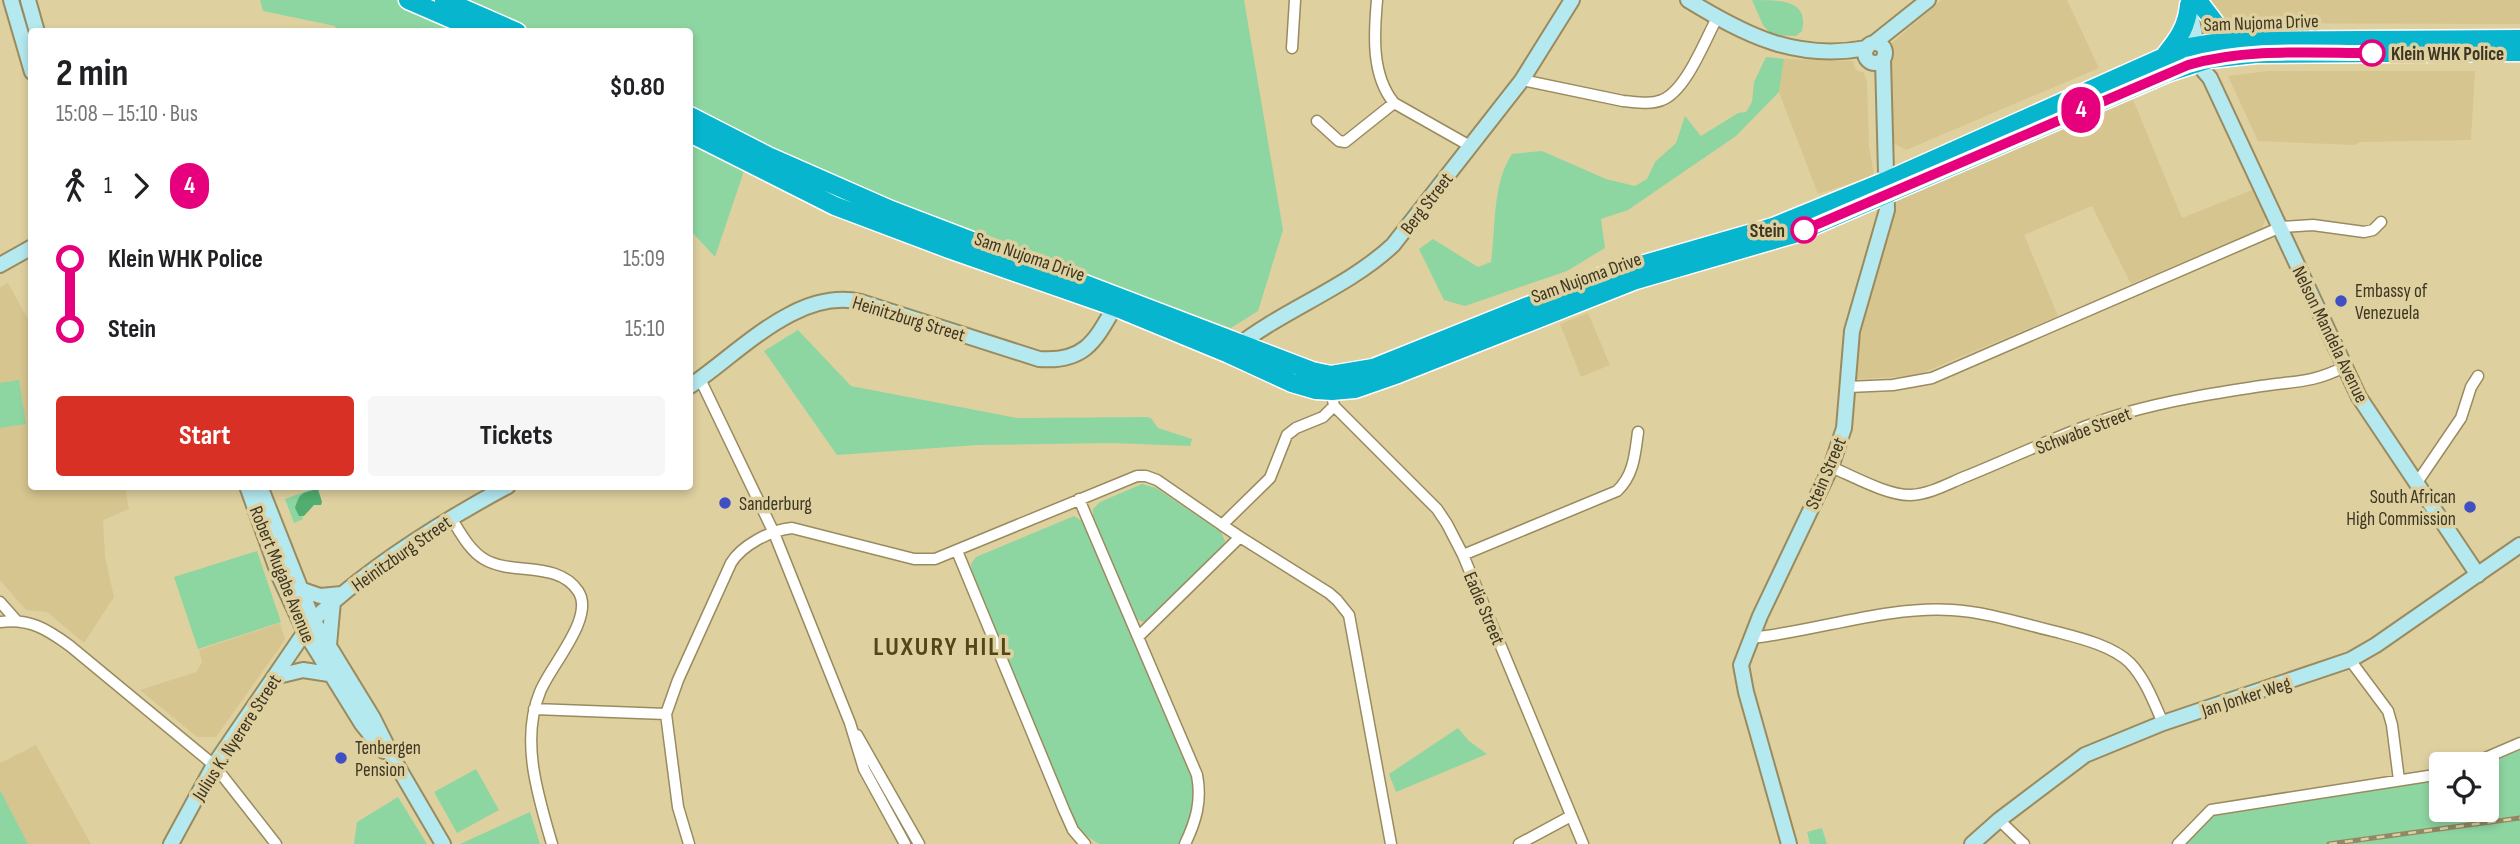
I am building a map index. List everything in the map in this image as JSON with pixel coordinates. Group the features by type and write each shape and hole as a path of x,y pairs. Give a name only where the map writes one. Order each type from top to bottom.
{"highway":[{"path":"408,0 473,28"},
{"path":"444,0 508,28"},
{"path":"2194,2 2222,32 2253,41"},
{"path":"2163,57 2184,31 2194,2"},
{"name":"Sam Nujoma Drive","path":"693,117 840,189 1235,348 1304,387 1332,391 1355,389 1398,374 1636,280 1776,241 2163,57 2253,41 2520,39"},
{"name":"Sam Nujoma Drive","path":"1888,188 2167,73 2203,52 2520,52"},
{"name":"Sam Nujoma Drive","path":"693,135 835,206 949,249 1118,302"}],"street":[{"path":"11,0 28,58"},
{"path":"27,0 36,28"},
{"path":"1292,48 1295,0"},
{"path":"1377,0 1376,51 1382,86 1394,103 1470,146"},
{"name":"Berg Street","path":"1235,348 1270,322 1381,256 1405,231 1522,79 1572,0"},
{"path":"1688,0 1717,18 1779,46 1874,53 1895,27 1928,0"},
{"name":"Nelson Mandela Avenue","path":"2194,2 2203,52 2203,70 2210,78 2344,367 2359,397 2479,575"},
{"path":"1522,79 1623,101 1660,101 1670,97 1681,86 1717,18"},
{"name":"Stein Street","path":"1789,844 1741,665 1831,467 1844,428 1852,331 1881,237 1888,188 1884,87 1874,53"},
{"path":"1317,121 1339,141 1345,142 1394,103"},
{"path":"1848,387 1893,385 1931,378 2281,228 2313,225 2364,232 2373,230 2381,222"},
{"path":"0,265 28,249"},
{"name":"Heinitzburg Street","path":"694,382 792,312 831,299 862,302 1040,359 1055,360 1068,359 1084,351 1118,302"},
{"name":"Schwabe Street","path":"1831,467 1892,492 1912,495 1943,486 2127,412 2190,397 2324,378 2344,367"},
{"path":"2416,484 2461,418 2471,387 2479,376"},
{"path":"694,382 774,533 850,723 864,769 905,844"},
{"path":"1223,525 1270,478 1287,435 1296,428 1323,417 1332,391"},
{"name":"Eadie Street","path":"1332,391 1437,509 1447,524 1464,555 1583,844"},
{"path":"1464,555 1617,491 1627,479 1634,462 1638,432"},
{"path":"689,844 673,784 666,714 678,680 735,557 744,549 774,533 799,528 914,559 934,559 1129,479 1146,476 1157,480 1329,593 1349,615 1391,844"},
{"name":"Robert Mugabe Avenue","path":"248,490 280,578 309,626 329,674 362,724 395,762"},
{"name":"Robert Mugabe Avenue","path":"262,490 300,589 309,626 329,646 373,718 395,762 443,844"},
{"name":"Heinitzburg Street","path":"309,626 337,598 416,540 498,490"},
{"path":"1079,499 1197,775 1199,810 1185,844"},
{"path":"451,518 468,544 482,558 499,564 550,573 572,584 580,594 583,612 578,625 549,674 534,709 532,736 535,781 552,844"},
{"path":"1138,637 1240,537"},
{"name":"Jan Jonker Weg","path":"1972,844 1999,820 2085,755 2163,723 2350,660 2376,645 2520,545"},
{"path":"957,551 1064,810 1073,830 1085,844"},
{"path":"300,589 337,598 329,646"},
{"path":"0,602 16,620"},
{"path":"1751,638 1891,614 1950,610 1982,614 2072,636 2120,655 2146,685 2163,723"},
{"path":"0,622 16,620 48,629 214,765 276,844"},
{"name":"Julius K. Nyerere Street","path":"171,844 214,765 309,626"},
{"path":"2350,660 2388,711 2399,780"},
{"path":"274,677 303,670 329,674"},
{"path":"534,709 666,714"},
{"path":"850,723 919,844"},
{"path":"2499,752 2520,743"},
{"path":"2178,844 2211,810 2429,776"},
{"path":"1519,844 1571,816"},
{"path":"1999,820 2024,844"}],"shaded area":[{"path":"1941,0 2067,0 2099,68 1906,150 1889,141 1891,44"},
{"path":"2209,0 2520,0 2520,24 2224,23 2209,6"},
{"path":"1784,59 1853,61 1855,69 1864,73 1874,176 1818,194 1779,92"},
{"path":"2269,71 2475,71 2471,140 2361,142 2355,145 2258,141 2228,76"},
{"path":"2129,90 2182,218 2252,190 2266,217 2262,228 2131,284 2092,206 2024,235 2058,316 1915,376 1857,379 1849,373 1888,195"},
{"path":"8,283 28,320 28,490 126,490 129,509 103,520 105,557 114,597 84,643 47,612 26,610 0,580 0,287"},
{"path":"1588,313 1610,365 1581,377 1560,324"},
{"path":"280,623 285,640 216,737 197,737 140,690 196,672 202,662 199,650"},
{"path":"36,745 91,844 0,844 0,763"}],"green space":[{"path":"260,0 404,0 474,28 336,28 263,11"},
{"path":"460,0 1244,0 1283,230 1258,311 1231,328 840,185 693,110 693,28 528,28"},
{"path":"1752,0 1773,0 1791,4 1801,13 1802,31 1796,36 1772,35 1763,25"},
{"path":"1766,57 1784,59 1779,92 1736,136 1628,210 1601,219 1605,248 1567,271 1465,306 1444,300 1419,249 1433,239 1478,267 1491,262 1498,192 1512,154 1542,151 1606,179 1635,186 1647,179 1655,162 1676,143 1685,116 1701,136 1738,113 1746,112 1752,102 1754,82"},
{"path":"693,135 747,162 715,257 693,233"},
{"path":"798,330 851,386 1017,418 1147,417 1151,418 1158,428 1192,439 1190,446 1111,443 978,445 837,455 764,351"},
{"path":"19,380 26,424 0,428 0,383"},
{"path":"1142,484 1156,488 1221,532 1225,541 1222,549 1153,619 1145,623 1137,619 1093,517 1093,509 1100,502"},
{"path":"310,490 317,503 300,507 303,519 294,523 285,499"},
{"path":"318,490 322,502 321,505 314,505 304,516 299,516 295,508 300,496"},
{"path":"1074,516 1082,521 1192,778 1191,812 1179,844 1099,844 1082,833 1072,817 972,573 971,564 976,557"},
{"path":"257,551 281,622 198,649 174,577"},
{"path":"1458,728 1469,741 1487,754 1396,792 1389,774"},
{"path":"2520,743 2520,844 2178,844 2211,810 2429,776 2429,822 2499,822 2499,752"},
{"path":"476,769 499,810 457,833 434,792"},
{"path":"0,790 28,844 0,844"},
{"path":"398,797 427,844 354,844 357,822"},
{"path":"530,812 540,844 460,844"},
{"path":"1822,828 1827,844 1810,844 1807,832"}],"railway":[{"path":"2329,844 2520,818"}],"bus line":[{"name":"4","path":"1804,230 2124,91 2200,61 2256,54 2372,53"}],"place":[{"name":"Klein WHK Police","path":"2372,53"},
{"name":"Stein","path":"1804,230"},
{"name":"Embassy of Venezuela","path":"2341,301"},
{"name":"Sanderburg","path":"725,503"},
{"name":"South African High Commission","path":"2470,507"},
{"name":"Tenbergen Pension","path":"341,758"}],"district":[{"name":"LUXURY HILL","path":"943,646"}]}
